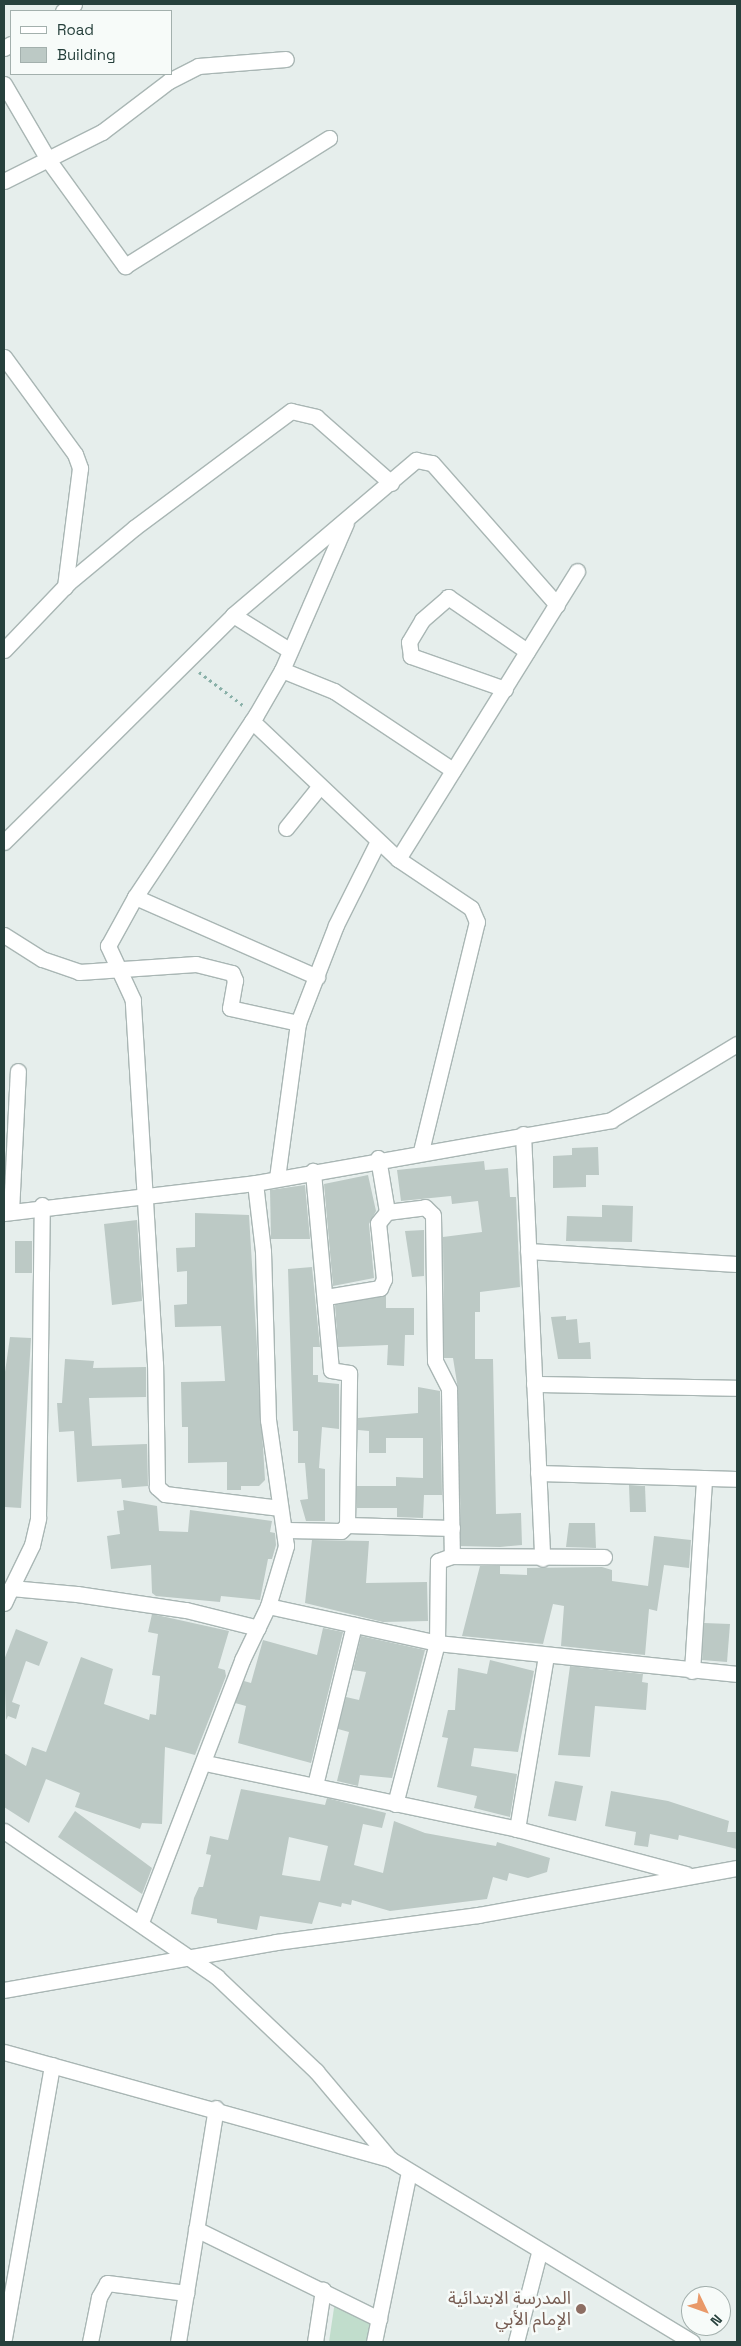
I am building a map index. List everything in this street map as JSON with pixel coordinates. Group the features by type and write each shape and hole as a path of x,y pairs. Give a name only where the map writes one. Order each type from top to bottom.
{"street":[{"path":"4,181 49,161 102,132 168,81 198,66 286,59"},
{"path":"4,84 49,161 125,266 329,138"},
{"path":"4,357 76,454 80,468 65,587"},
{"path":"4,650 65,587 212,466 291,411 316,417 391,483"},
{"path":"4,842 185,660 233,615 346,523 416,460 432,463 557,605"},
{"path":"280,1508 165,1494 157,1487 156,1378 143,1193 132,991 116,968 108,946 135,897 254,718 282,670 346,523"},
{"path":"398,859 578,570"},
{"path":"505,689 415,658 407,651 409,642 431,608 448,597 527,651"},
{"path":"233,615 290,650"},
{"path":"282,670 334,692 453,770"},
{"path":"254,718 319,787 377,843 471,908 477,922 421,1151"},
{"path":"286,828 319,787"},
{"path":"277,1178 298,1023 356,878 377,843"},
{"path":"135,897 316,977"},
{"path":"4,935 61,968 79,972 196,964 232,973 235,980 230,1008 298,1023"},
{"path":"18,1071 7,1212 42,1205 143,1193 255,1183 378,1158 611,1120 737,1044"},
{"path":"523,1134 542,1559"},
{"path":"378,1158 387,1212"},
{"path":"286,1530 341,1531 347,1525 349,1373 331,1370 326,1297 313,1170"},
{"path":"141,1922 280,1572 286,1530 280,1508 268,1420 263,1251 255,1183"},
{"path":"4,1603 32,1545 38,1518 42,1205"},
{"path":"326,1297 380,1288 384,1279 378,1218 387,1212 426,1208 434,1215 435,1361 449,1389 452,1556"},
{"path":"528,1251 737,1264"},
{"path":"534,1384 737,1388"},
{"path":"538,1473 737,1479"},
{"path":"692,1671 704,1478"},
{"path":"347,1525 452,1528"},
{"path":"395,1804 437,1644 436,1564 452,1556 542,1559 604,1557"},
{"path":"11,1588 186,1610 258,1628"},
{"path":"268,1606 437,1644 737,1674"},
{"path":"315,1785 354,1625"},
{"path":"517,1830 546,1655"},
{"path":"205,1763 315,1785 517,1830 689,1875"},
{"path":"4,1831 192,1958 277,2031 353,2110 390,2159"},
{"path":"4,1990 276,1942 478,1915 689,1875 737,1868"},
{"path":"4,2052 216,2108 390,2159 539,2253 692,2342"},
{"path":"4,2338 52,2065"},
{"path":"178,2342 216,2108"},
{"path":"374,2342 409,2172"},
{"path":"196,2229 379,2318"},
{"path":"516,2342 539,2253"},
{"path":"90,2342 99,2297 107,2283 186,2293"},
{"path":"315,2342 323,2290"}],"path":[{"path":"185,660 254,718"}],"green space":[{"path":"335,2301 374,2321 369,2342 329,2342"}],"building":[{"path":"598,1147 599,1175 586,1175 586,1187 553,1188 553,1156 572,1155 572,1148"},
{"path":"484,1161 485,1170 508,1168 510,1197 516,1197 520,1287 480,1292 480,1312 475,1312 475,1359 493,1359 496,1514 521,1513 522,1545 500,1547 461,1546 458,1389 453,1358 444,1358 443,1237 482,1232 478,1201 452,1204 451,1196 401,1201 397,1170"},
{"path":"368,1175 376,1211 369,1224 374,1278 333,1286 324,1184"},
{"path":"305,1185 310,1239 271,1239 270,1190"},
{"path":"602,1205 633,1206 632,1242 566,1241 567,1216 602,1217"},
{"path":"195,1213 249,1215 265,1480 259,1486 241,1486 241,1490 227,1490 227,1462 188,1463 188,1427 182,1427 181,1382 225,1381 221,1326 175,1327 174,1305 187,1304 187,1271 177,1272 176,1248 195,1247"},
{"path":"137,1220 142,1301 112,1305 104,1224"},
{"path":"424,1230 424,1276 412,1277 405,1231"},
{"path":"15,1241 32,1241 32,1273 15,1273"},
{"path":"312,1267 320,1347 313,1347 313,1375 318,1375 318,1382 339,1384 339,1429 322,1427 319,1468 325,1469 325,1521 306,1521 300,1500 308,1499 305,1463 298,1463 298,1431 293,1431 288,1269"},
{"path":"386,1295 386,1308 414,1308 414,1335 405,1335 404,1366 387,1365 388,1345 338,1347 335,1305"},
{"path":"566,1316 566,1320 577,1319 579,1343 590,1342 591,1359 558,1359 551,1317"},
{"path":"10,1337 31,1338 21,1508 5,1507 4,1502 4,1379"},
{"path":"65,1359 94,1361 93,1368 146,1367 146,1397 89,1398 92,1446 147,1444 148,1486 122,1488 121,1479 77,1482 74,1431 59,1432 57,1403 62,1403"},
{"path":"418,1387 440,1391 442,1495 424,1495 423,1518 397,1517 397,1508 357,1508 357,1486 396,1486 396,1477 423,1478 423,1438 386,1438 386,1453 369,1453 369,1431 358,1430 358,1418 418,1413"},
{"path":"629,1485 645,1486 646,1512 630,1512"},
{"path":"123,1500 157,1506 159,1531 188,1532 190,1510 272,1521 270,1532 275,1533 276,1545 272,1559 268,1559 260,1600 221,1596 220,1602 156,1596 152,1593 151,1565 111,1569 107,1536 120,1534 117,1511 124,1510"},
{"path":"569,1523 595,1523 596,1548 566,1547"},
{"path":"654,1536 691,1540 689,1568 664,1565 657,1611 649,1609 645,1655 561,1646 564,1606 553,1604 543,1644 462,1636 480,1566 500,1566 500,1574 527,1575 527,1568 602,1567 612,1570 612,1581 648,1586"},
{"path":"312,1540 369,1541 366,1583 427,1582 428,1621 383,1622 305,1603"},
{"path":"152,1614 229,1631 218,1668 225,1670 226,1676 195,1755 165,1747 162,1824 142,1823 140,1829 75,1807 80,1793 46,1779 29,1823 4,1807 4,1753 26,1766 32,1747 46,1752 81,1657 113,1669 104,1704 149,1720 150,1714 156,1715 160,1676 152,1675 158,1634 148,1632"},
{"path":"704,1623 730,1624 727,1662 702,1660"},
{"path":"323,1628 343,1632 311,1763 238,1743 246,1706 235,1703 244,1681 251,1683 263,1640 317,1655"},
{"path":"16,1629 48,1642 39,1666 26,1661 12,1702 20,1705 16,1719 8,1716 6,1720 4,1660"},
{"path":"361,1636 425,1650 392,1778 360,1775 358,1786 337,1781 349,1732 338,1729 346,1697 359,1700 366,1672 353,1670"},
{"path":"490,1660 534,1671 518,1752 474,1748 471,1766 517,1774 510,1817 474,1808 477,1796 437,1787 448,1738 442,1737 448,1710 455,1710 458,1668 487,1674"},
{"path":"570,1666 643,1674 642,1682 648,1683 646,1710 595,1706 590,1757 558,1755"},
{"path":"555,1781 583,1786 576,1821 548,1816"},
{"path":"241,1789 325,1805 327,1798 386,1813 382,1828 363,1824 354,1865 383,1873 394,1821 425,1833 496,1846 497,1842 550,1858 547,1872 528,1878 509,1873 507,1881 493,1877 487,1899 390,1911 352,1900 351,1905 342,1903 341,1907 319,1902 312,1924 260,1916 257,1930 217,1923 217,1919 191,1914 194,1898 199,1887 203,1887 211,1855 206,1854 210,1836 228,1840","holes":["289,1837 328,1846 320,1881 282,1875"]},
{"path":"611,1791 668,1801 729,1821 727,1832 737,1832 737,1849 679,1835 678,1840 650,1834 648,1847 634,1845 636,1832 605,1826"},
{"path":"75,1811 152,1868 142,1894 58,1837"}],"place":[{"name":"المدرسة الابتدائية الإمام الأبي","path":"581,2309"}]}
